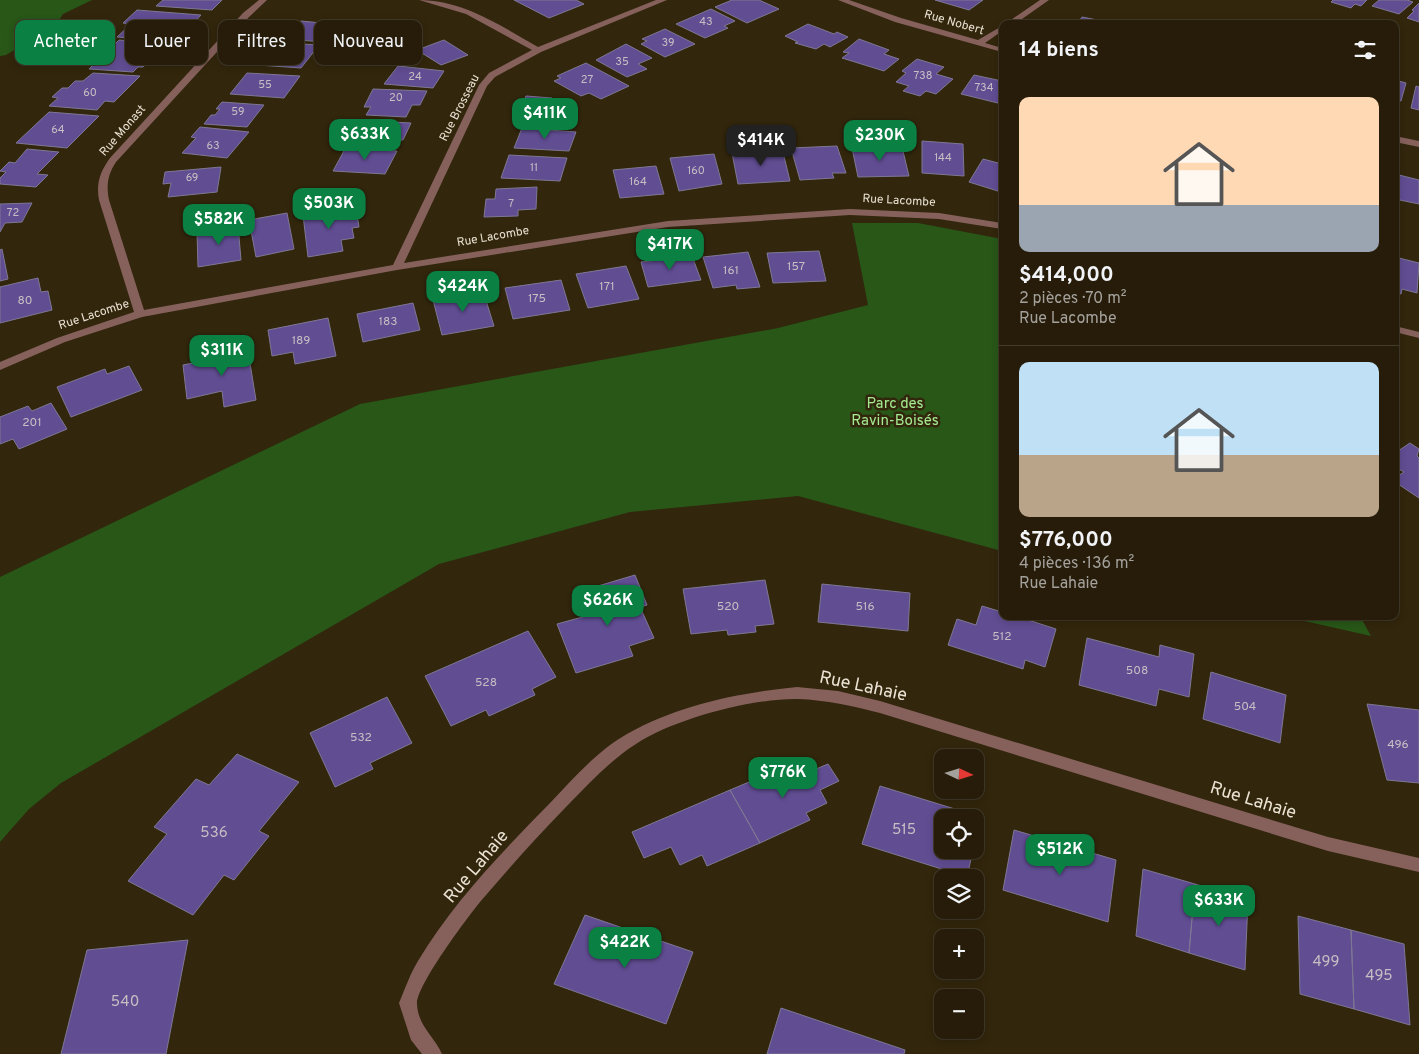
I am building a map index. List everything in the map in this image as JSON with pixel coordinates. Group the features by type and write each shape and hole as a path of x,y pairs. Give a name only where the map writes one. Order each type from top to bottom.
{"street":[{"name":"Rue Monast","path":"140,314 104,200 101,186 104,173 112,160 232,29 263,0"},
{"path":"423,0 441,2 468,12 538,50"},
{"name":"Rue Brosseau","path":"397,267 483,85 498,71 538,50 663,0"},
{"name":"Rue Nobert","path":"842,0 898,20 999,49"},
{"path":"1015,20 1045,0"},
{"path":"979,43 999,30"},
{"path":"1399,139 1419,144"},
{"name":"Rue Lacombe","path":"0,366 61,340 140,314 397,267 650,227 770,216 850,212 908,214 999,226"},
{"path":"1399,330 1415,334 1419,344"},
{"name":"Rue Lahaie","path":"433,1054 417,1034 408,1003 423,968 464,910 510,855 598,765 631,739 671,720 715,706 742,700 797,693 838,697 880,706 1328,844 1419,865"}],"green space":[{"path":"0,0 92,0 63,14 59,20 15,20 15,50 0,56"},
{"name":"Parc des Ravin-Boisés","path":"852,223 918,223 999,238 999,550 798,496 630,512 439,564 61,783 29,809 0,842 0,577 360,404 778,328 868,305"},
{"path":"1300,620 1362,620 1371,636"}],"building":[{"path":"163,0 222,0 212,10 156,6"},
{"path":"514,0 576,0 584,4 549,18"},
{"path":"732,0 759,0 779,9 747,23 715,7"},
{"path":"935,0 983,0 969,10"},
{"path":"1333,0 1367,0 1361,6 1355,4 1351,8 1331,2"},
{"path":"1379,0 1407,0 1413,2 1399,14 1372,6"},
{"path":"1419,3 1419,22 1407,18 1414,11 1412,10"},
{"path":"711,9 735,21 724,26 728,28 705,38 676,24"},
{"path":"137,10 201,15 196,20 126,20"},
{"path":"1082,17 1097,20 1080,20"},
{"path":"304,21 314,22 314,41 304,40"},
{"path":"808,24 848,37 830,47 824,44 816,49 795,43 798,42 785,36"},
{"path":"665,29 695,44 665,57 641,44 647,41 642,39"},
{"path":"125,30 125,38 117,37"},
{"path":"859,39 889,50 884,54 899,59 884,71 842,58 849,53 843,52"},
{"path":"119,40 125,41 125,65 145,65 138,67 133,72 89,69 93,65 115,65 115,44"},
{"path":"444,40 468,55 441,65 422,53 422,48"},
{"path":"304,44 314,45 314,51 304,64"},
{"path":"626,44 652,58 638,64 647,69 627,77 596,60"},
{"path":"917,59 944,67 936,74 953,79 936,94 926,91 920,96 903,91 909,86 896,82 906,73 902,71"},
{"path":"586,63 629,86 601,99 589,93 581,96 554,81 561,78 557,76"},
{"path":"258,65 303,65 301,68"},
{"path":"398,66 444,71 433,88 384,84"},
{"path":"93,73 140,76 114,102 105,101 97,110 49,106 58,98 52,97 62,88 68,88 75,81 83,81"},
{"path":"247,73 300,76 284,98 230,94"},
{"path":"974,75 999,80 999,103 961,94"},
{"path":"1399,81 1406,83 1401,101 1399,101"},
{"path":"1416,86 1419,87 1419,110 1411,108"},
{"path":"373,89 427,91 420,105 412,105 406,117 366,115 371,107 364,107"},
{"path":"526,96 552,98 549,105 575,106 567,125 519,122 528,105 522,105"},
{"path":"222,102 264,105 247,127 204,124 211,115 215,115 220,109 216,109"},
{"path":"49,112 99,116 67,148 16,143"},
{"path":"352,120 411,123 403,140 342,137"},
{"path":"200,127 249,132 227,158 182,153 196,138 191,137"},
{"path":"522,128 576,132 569,151 514,148"},
{"path":"922,141 963,144 964,176 922,173"},
{"path":"837,146 846,173 832,173 834,178 800,180 791,148"},
{"path":"902,147 909,176 858,177 852,148"},
{"path":"782,148 790,181 738,184 732,153"},
{"path":"27,149 59,152 37,174 48,175 36,187 0,184 0,178 6,172 0,171 9,162 15,163"},
{"path":"345,149 397,151 385,174 333,171"},
{"path":"714,154 722,184 679,191 670,158"},
{"path":"509,155 567,158 560,181 501,178"},
{"path":"983,159 999,163 999,191 969,182"},
{"path":"656,166 664,194 620,198 613,170"},
{"path":"221,167 217,192 168,197 171,183 163,184 165,172"},
{"path":"1399,175 1419,180 1419,204 1399,200"},
{"path":"537,187 536,209 518,210 518,216 484,217 486,199 495,199 496,189"},
{"path":"32,203 22,222 5,223 0,232 0,204"},
{"path":"356,207 359,227 352,228 354,238 341,240 343,251 308,257 303,215"},
{"path":"287,213 294,249 256,257 249,220"},
{"path":"238,225 241,260 198,267 197,232"},
{"path":"2,249 8,279 0,281 0,250"},
{"path":"819,251 826,281 773,283 767,253"},
{"path":"748,252 760,287 737,289 736,285 713,288 703,257"},
{"path":"692,256 701,280 648,287 641,262"},
{"path":"1399,258 1419,263 1417,293 1402,289 1401,294 1399,293"},
{"path":"626,266 639,299 588,308 576,274"},
{"path":"38,278 41,292 48,291 52,310 0,323 0,287"},
{"path":"561,280 570,310 513,319 505,288"},
{"path":"483,291 494,326 442,335 433,300"},
{"path":"413,303 420,330 363,342 357,314"},
{"path":"328,318 336,356 295,364 293,352 272,356 268,330"},
{"path":"247,345 256,400 224,407 222,391 187,399 183,365 208,360 207,354"},
{"path":"129,366 142,390 71,417 57,387 105,369 107,374"},
{"path":"51,403 67,429 19,449 13,439 0,444 0,417 28,406 32,411"},
{"path":"1410,443 1419,449 1417,456 1419,458 1419,498 1399,485 1399,475 1404,472 1399,469 1399,450"},
{"path":"635,575 647,605 640,607 654,638 629,646 633,656 576,673 557,624 608,610 598,586"},
{"path":"765,580 774,624 755,626 756,632 728,635 727,630 691,634 683,589"},
{"path":"822,584 910,593 908,631 818,622"},
{"path":"982,606 999,611 999,620 1028,620 1056,629 1045,667 1025,660 1023,669 948,645 957,619 976,625"},
{"path":"528,631 556,677 532,689 535,695 489,716 486,710 451,726 425,676"},
{"path":"1087,638 1159,657 1160,645 1194,654 1189,697 1159,689 1156,706 1079,685"},
{"path":"1211,672 1286,695 1280,743 1203,719"},
{"path":"387,697 412,743 370,763 373,769 335,787 310,733"},
{"path":"1367,704 1419,710 1419,783 1387,780"},
{"path":"237,754 299,782 259,831 269,836 234,880 224,875 193,915 128,881 167,834 154,827 196,779 209,785"},
{"path":"828,764 839,781 820,790 827,803 806,813 810,820 760,843 730,790 780,769 783,775 804,766 809,772"},
{"path":"880,786 955,809 934,809 934,859 971,859 969,869 942,869 862,844"},
{"path":"730,790 760,843 707,866 702,855 680,865 671,847 644,858 632,832"},
{"path":"1014,830 1116,860 1108,922 1003,890"},
{"path":"1143,869 1195,884 1189,953 1136,936"},
{"path":"1195,884 1248,900 1245,970 1189,953"},
{"path":"585,915 693,952 666,1024 554,984"},
{"path":"1298,916 1351,930 1354,1009 1300,994"},
{"path":"1351,930 1404,944 1410,1025 1354,1009"},
{"path":"188,940 166,1054 61,1054 87,950"},
{"path":"781,1008 905,1050 904,1054 767,1054"}]}
